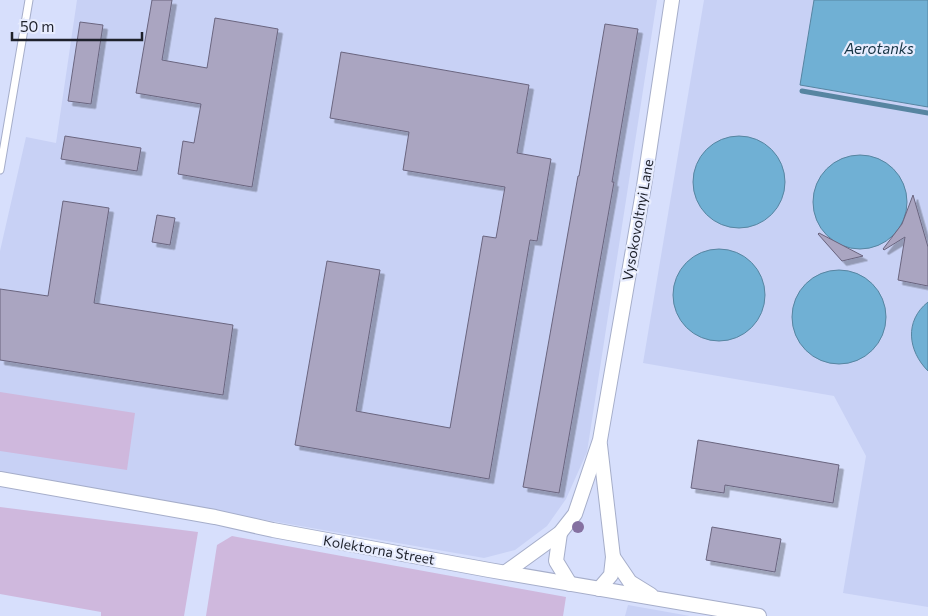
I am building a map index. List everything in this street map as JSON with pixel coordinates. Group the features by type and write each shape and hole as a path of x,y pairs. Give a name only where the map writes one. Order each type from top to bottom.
{"street":[{"name":"Vysokovoltnyi Lane","path":"506,572 560,533 575,514 600,440 644,186 672,0"},
{"name":"Vysokovoltnyi Lane","path":"599,589 611,575 613,557 600,440"},
{"name":"Kolektorna Street","path":"0,479 570,584 759,616"},
{"path":"560,533 556,561 570,584"},
{"path":"613,557 630,582 658,599"}],"lane":[{"path":"0,170 29,0"}],"shaded area":[{"path":"77,0 657,0 587,452 566,499 547,526 515,550 484,558 0,474 0,251 26,137 56,143"},
{"path":"704,0 928,0 928,607 843,593 866,456 834,396 643,363"},
{"path":"0,392 135,413 127,470 0,451"},
{"path":"0,507 198,532 184,616 101,616 101,612 0,594"},
{"path":"232,536 566,597 563,616 206,616 217,545"},
{"path":"628,605 690,616 625,616"}],"water":[{"name":"Aerotanks","path":"814,0 928,0 928,107 800,85"},
{"path":"730,136 748,136 765,143 778,156 785,173 785,191 778,208 765,221 748,228 730,228 713,221 700,208 693,191 693,173 700,156 713,143"},
{"path":"860,155 878,159 893,169 903,184 907,202 903,220 893,235 878,245 860,249 842,245 827,235 817,220 813,202 817,184 827,169 842,159"},
{"path":"719,249 737,252 752,262 762,277 765,295 762,313 752,328 737,338 719,341 701,338 686,328 676,313 673,295 676,277 686,262 701,252"},
{"path":"839,270 857,274 872,284 882,299 886,317 882,335 872,350 857,360 839,364 821,360 806,350 796,335 792,317 796,299 806,284 821,274"},
{"path":"928,302 928,371 916,354 913,345 912,327 920,310"}],"building":[{"path":"152,0 172,0 162,60 207,68 215,18 278,29 252,187 178,174 183,141 194,143 201,104 136,93"},
{"path":"80,22 103,25 91,104 68,101"},
{"path":"605,24 638,29 612,182 614,182 559,493 523,487"},
{"path":"341,52 529,85 517,153 551,159 537,241 530,240 489,479 295,445 327,261 380,270 356,411 450,428 483,236 496,238 505,187 403,170 409,132 330,118"},
{"path":"65,136 141,148 137,171 61,159"},
{"path":"913,195 928,247 928,286 898,280 905,237 883,249 902,224"},
{"path":"63,201 109,208 94,303 233,325 223,395 0,360 0,289 48,296"},
{"path":"157,215 175,218 170,245 152,242"},
{"path":"819,233 863,256 842,261"},
{"path":"698,440 839,465 833,503 725,485 724,493 691,488"},
{"path":"712,527 781,539 775,572 706,560"}],"waterway":[{"path":"802,91 928,113"}]}
